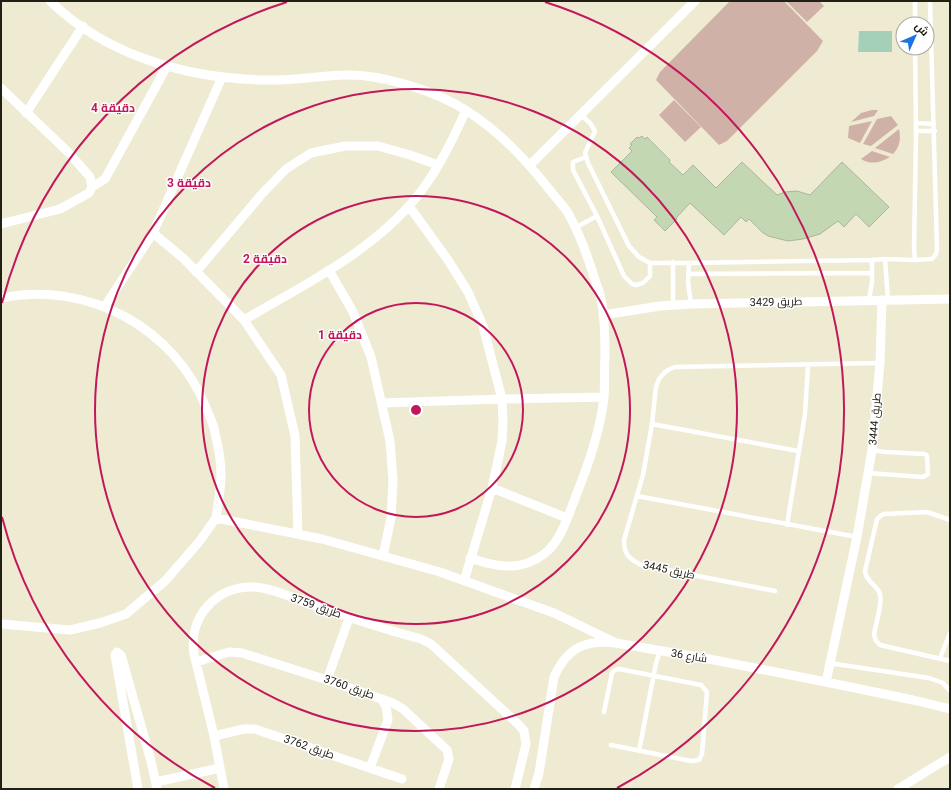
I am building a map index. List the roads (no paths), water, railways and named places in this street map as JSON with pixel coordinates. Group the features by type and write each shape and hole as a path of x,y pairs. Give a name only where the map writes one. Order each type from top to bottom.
{"street":[{"path":"50,1 82,26 109,43 137,57 167,66 222,77 264,80 347,75 388,80 428,92 466,110 501,135 530,166 568,213 587,253 602,304 605,333 604,397 589,459 567,518 555,542 544,554 530,562 515,566 499,567 470,558"},
{"path":"530,166 695,1"},
{"path":"26,113 82,26"},
{"path":"1,224 60,209 89,193 92,187 105,178 167,66"},
{"path":"105,306 153,233 222,77"},
{"path":"1,88 69,153 90,177 92,187"},
{"path":"244,320 356,253 384,231 409,206 438,165 453,139 466,110"},
{"path":"196,272 261,195 286,169 311,153 345,146 378,146 410,154 438,165"},
{"path":"409,206 448,260 468,292 483,326 502,399 502,441 492,488 464,581"},
{"path":"153,233 183,258 244,320 280,375 296,436 298,534"},
{"path":"329,270 353,312 371,356 390,441 393,480 391,518 383,556"},
{"path":"1,298 20,294 64,295 105,306 143,327 175,356 200,392 215,432 221,475 216,518 200,542 165,581 126,614 100,623 70,630 1,624"},
{"name":"طريق 3429","path":"603,315 690,304 950,299"},
{"name":"طريق 3444","path":"826,682 857,537 872,450 885,300"},
{"path":"382,403 604,397"},
{"path":"492,488 567,518"},
{"path":"216,518 322,539 440,572 554,613 616,643"},
{"name":"طريق 3759","path":"224,789 214,736 192,640 198,620 212,602 233,590 248,587 264,588 349,618 421,639 430,644 524,731 526,744 515,789"},
{"path":"327,680 349,618"},
{"name":"شارع 36","path":"534,789 539,773 552,685 557,669 564,658 575,649 580,646 597,642 616,643 709,659 913,700 950,709"},
{"path":"138,789 115,656 118,652 121,655 156,785 220,768"},
{"name":"طريق 3760","path":"196,662 229,652 238,652 327,680 398,706 447,750 449,754 448,762 440,789"},
{"path":"370,768 388,720 386,706 381,699"},
{"path":"388,720 396,714 406,713"},
{"name":"طريق 3762","path":"214,736 244,729 255,729 402,779"},
{"path":"898,789 950,757"}],"lane":[{"path":"914,1 915,16"},
{"path":"581,115 594,127 595,131 586,149 586,157 629,246 639,257 650,263 932,259 937,249 935,131 930,1"},
{"path":"915,56 915,260"},
{"path":"916,123 934,124"},
{"path":"916,131 935,131"},
{"path":"586,157 573,162 573,170 597,216 624,276 628,281 636,285 647,280 651,272 650,263"},
{"path":"575,228 597,216"},
{"path":"885,259 885,300"},
{"path":"869,300 872,284 872,260"},
{"path":"673,262 673,305"},
{"path":"688,263 690,304"},
{"path":"688,274 872,273"},
{"path":"787,525 804,414 808,365 880,363"},
{"name":"طريق 3445","path":"775,591 641,565 632,560 624,549 624,540 637,496 652,424 656,387 659,379 670,369 808,365"},
{"path":"652,424 798,451"},
{"path":"868,473 923,477 928,474 927,456 925,454 872,450"},
{"path":"637,496 857,537"},
{"path":"950,520 927,512 882,514 877,519 865,571 867,578 880,595 881,599 874,635 876,641 880,645 950,661"},
{"path":"940,658 950,633"},
{"path":"639,751 653,676 660,651"},
{"path":"829,663 934,679 943,683 950,691"},
{"path":"604,712 612,673 619,668 701,685 707,692 701,758 699,760 695,762 611,746"}]}
